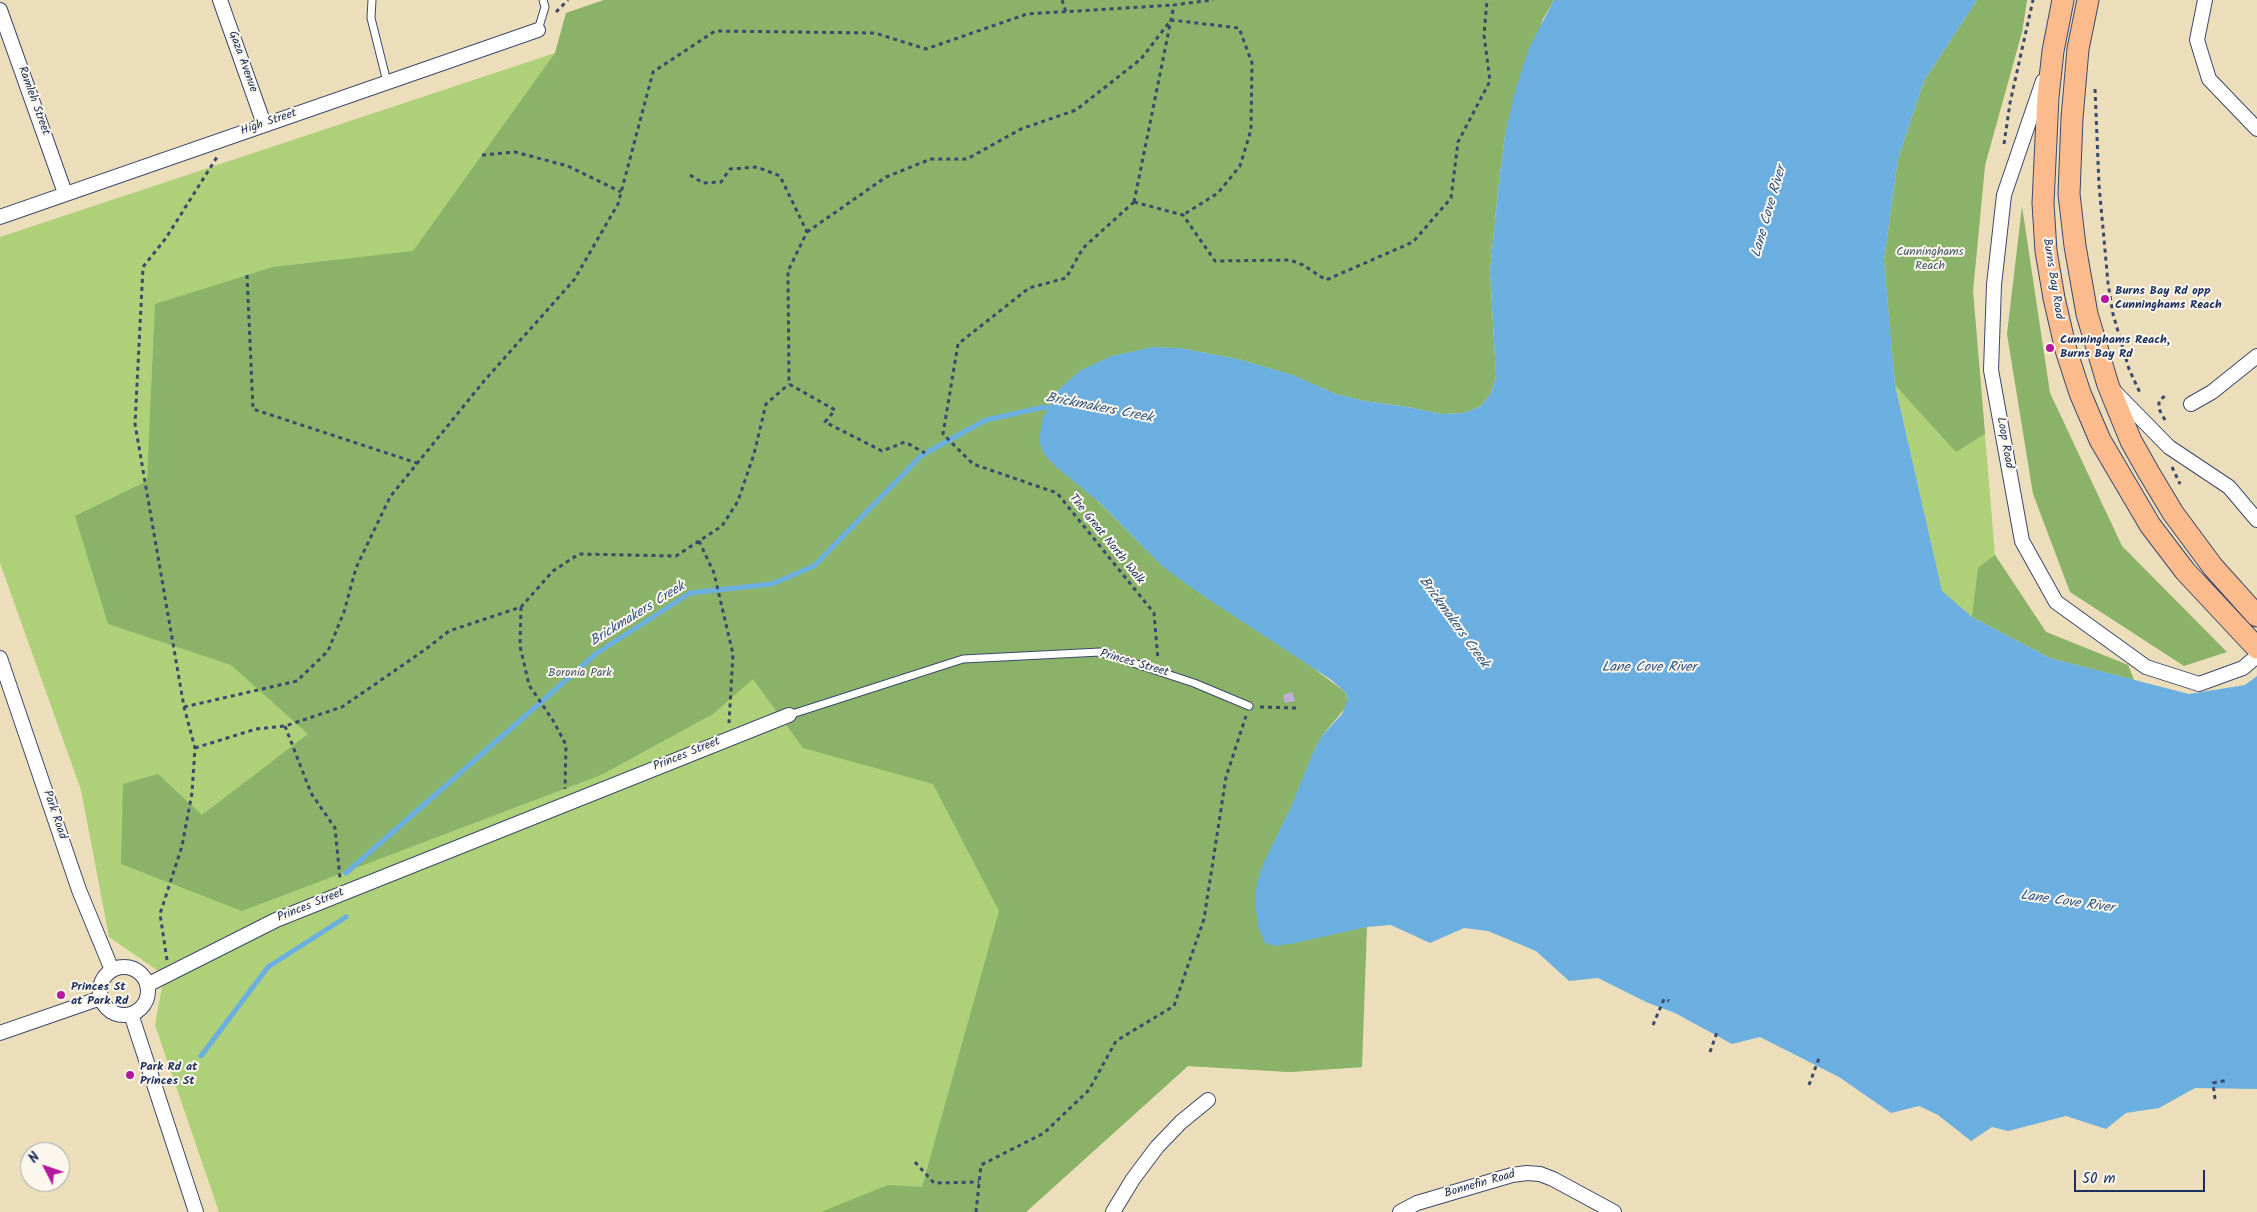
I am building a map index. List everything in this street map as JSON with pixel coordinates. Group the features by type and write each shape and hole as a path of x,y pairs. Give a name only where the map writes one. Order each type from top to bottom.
{"main road":[{"name":"Burns Bay Road","path":"2063,0 2053,51 2043,203 2046,251 2066,350 2090,418 2125,486 2150,525 2185,571 2257,648"},
{"path":"2088,0 2076,69 2069,194 2075,246 2087,314 2108,385 2131,441 2149,473 2173,513 2213,567 2257,616"}],"street":[{"name":"Gaza Avenue","path":"220,0 264,124"},
{"path":"2205,0 2197,40 2209,79 2257,129"},
{"name":"Ramleh Street","path":"0,10 65,193"},
{"name":"High Street","path":"0,216 538,30"},
{"name":"Loop Road","path":"2053,51 2004,195 1994,286 1991,370 2022,541 2056,602 2146,667 2199,684 2243,668 2257,656"},
{"path":"2191,404 2212,392 2257,356"},
{"path":"2108,385 2167,445 2229,487 2257,520"},
{"name":"Park Road","path":"0,658 79,890 112,970"},
{"name":"Princes Street","path":"146,985 276,920 789,715"},
{"path":"123,967 130,968 143,978 146,985 146,999 138,1010 131,1014 116,1014 109,1010 101,998 101,984 104,977 112,970 123,967"},
{"path":"0,1032 101,998"},
{"path":"131,1014 196,1212"},
{"path":"1113,1212 1133,1179 1157,1147 1181,1122 1208,1100"},
{"name":"Bonnefin Road","path":"1400,1212 1417,1203 1512,1175 1527,1173 1540,1174 1553,1179 1614,1212"}],"lane":[{"path":"372,0 371,18 387,82"},
{"path":"538,30 545,7 542,0"},
{"name":"Princes Street","path":"789,715 963,658 1100,652 1159,671 1249,706"}],"path":[{"path":"1062,0 1066,12"},
{"path":"184,707 297,681 328,651 344,612 356,568 390,497 484,382 574,280 618,204 653,72 715,31 876,33 926,49 1027,14 1174,5 1213,0"},
{"path":"1174,5 1134,202 1183,215 1215,261 1290,260 1326,280 1413,242 1451,198 1458,142 1490,81 1484,36 1487,0"},
{"path":"2003,152 2010,103 2033,0"},
{"path":"1171,20 1239,28 1252,63 1251,130 1240,166 1218,193 1183,215"},
{"path":"195,748 256,729 285,726 342,707 426,649 449,630 521,607 553,572 579,554 676,556 722,526 738,501 754,454 766,404 789,384 788,271 807,232 886,177 931,159 967,159 1021,129 1076,110 1141,58 1171,20"},
{"path":"2095,83 2100,185 2108,282 2128,369 2142,398"},
{"path":"170,973 160,914 182,846 192,793 195,748 184,707 135,424 143,267 166,238 230,136"},
{"path":"482,154 515,152 568,166 621,192"},
{"path":"690,175 703,184 721,182 730,169 757,167 780,176 807,232"},
{"name":"The Great North Walk","path":"1134,202 1083,248 1066,278 1029,288 958,344 943,434 974,464 1057,493 1154,613 1159,671"},
{"path":"247,275 253,409 416,463"},
{"path":"789,384 835,410 825,422 882,451 905,442 926,453"},
{"path":"2167,394 2159,401 2159,409 2168,425"},
{"path":"2167,445 2165,453 2181,486"},
{"path":"699,541 714,573 732,654 728,739"},
{"path":"521,607 520,646 529,685 554,722 566,745 565,804"},
{"path":"976,1212 981,1165 1044,1133 1089,1090 1116,1041 1174,1006 1204,919 1226,777 1249,706 1296,708"},
{"path":"285,726 311,793 335,828 341,894"},
{"path":"1653,1025 1664,999 1669,1001"},
{"path":"1710,1052 1717,1032"},
{"path":"1809,1085 1819,1058"},
{"path":"2215,1099 2212,1083 2228,1080"},
{"path":"915,1162 934,1183 979,1182"}],"green space":[{"name":"Boronia Park","path":"604,0 1554,0 1199,593 1300,658 1344,930 1362,1067 1290,1072 1188,1066 1026,1212 219,1212 155,1025 164,975 109,937 81,790 0,563 0,237 555,53 566,13"},
{"name":"Boronia Park","path":"604,0 1554,0 1543,19 1505,135 1490,271 1496,376 1491,393 1481,406 1464,413 1442,414 1365,401 1336,394 1293,375 1239,359 1180,348 1153,347 1112,356 1081,370 1058,390 1048,407 1086,490 1150,554 1199,593 1300,658 1345,692 1348,700 1346,707 1322,736 1314,750 1290,809 1272,846 1257,918 1261,935 1367,927 1362,1067 1290,1072 1188,1066 1026,1212 821,1212 888,1185 922,1187 999,911 933,784 803,748 753,679 713,714 601,775 242,911 121,864 123,784 158,774 202,815 308,734 231,665 108,624 75,516 147,481 155,304 273,267 413,251 555,53 566,13"},
{"name":"Cunninghams Reach","path":"1977,0 2027,0 2022,32 1985,165 1973,291 1995,555 2046,632 2128,665 2134,680 1972,617 1942,592 1895,385 1884,260"},
{"name":"Cunninghams Reach","path":"1977,0 2027,0 2022,32 1985,165 1973,291 1985,434 1956,452 1895,385 1884,260 1898,159 1924,81"},
{"path":"2022,206 2050,393 2122,546 2227,652 2184,666 2070,592 2033,494 2007,334"},
{"path":"1995,555 2046,632 2128,665 2134,680 2050,658 1972,617 1978,568"}],"water":[{"name":"Lane Cove River","path":"1554,0 1977,0 1924,81 1898,159 1884,260 1895,385 1942,591 1972,617 2050,658 2189,694 2245,685 2257,676 2257,1089 2195,1088 2159,1108 2126,1113 2106,1129 2066,1116 2008,1131 1992,1127 1971,1141 1938,1115 1919,1106 1891,1113 1839,1077 1760,1037 1732,1044 1675,1013 1646,1002 1598,978 1569,981 1536,951 1488,931 1464,928 1430,943 1391,925 1367,927 1275,946 1265,943 1258,927 1255,900 1257,882 1263,864 1290,809 1314,750 1322,736 1342,714 1348,699 1345,692 1330,679 1199,593 1163,567 1099,502 1055,466 1044,454 1039,441 1042,420 1058,390 1081,370 1112,356 1153,347 1180,348 1238,359 1293,375 1336,394 1365,401 1442,414 1464,413 1481,406 1491,393 1496,376 1490,271 1505,135 1515,91 1529,48"}],"building":[{"path":"1292,692 1295,701 1285,703 1283,695"}],"waterway":[{"name":"Brickmakers Creek","path":"346,873 597,653 690,593 772,584 814,566 922,455 986,420 1044,407 1054,409"},
{"name":"Brickmakers Creek","path":"201,1056 268,967 346,917"}],"place":[{"name":"Burns Bay Rd opp Cunninghams Reach","path":"2105,299"},
{"name":"Cunninghams Reach, Burns Bay Rd","path":"2050,348"},
{"name":"Princes St at Park Rd","path":"61,995"},
{"name":"Park Rd at Princes St","path":"130,1075"}]}
